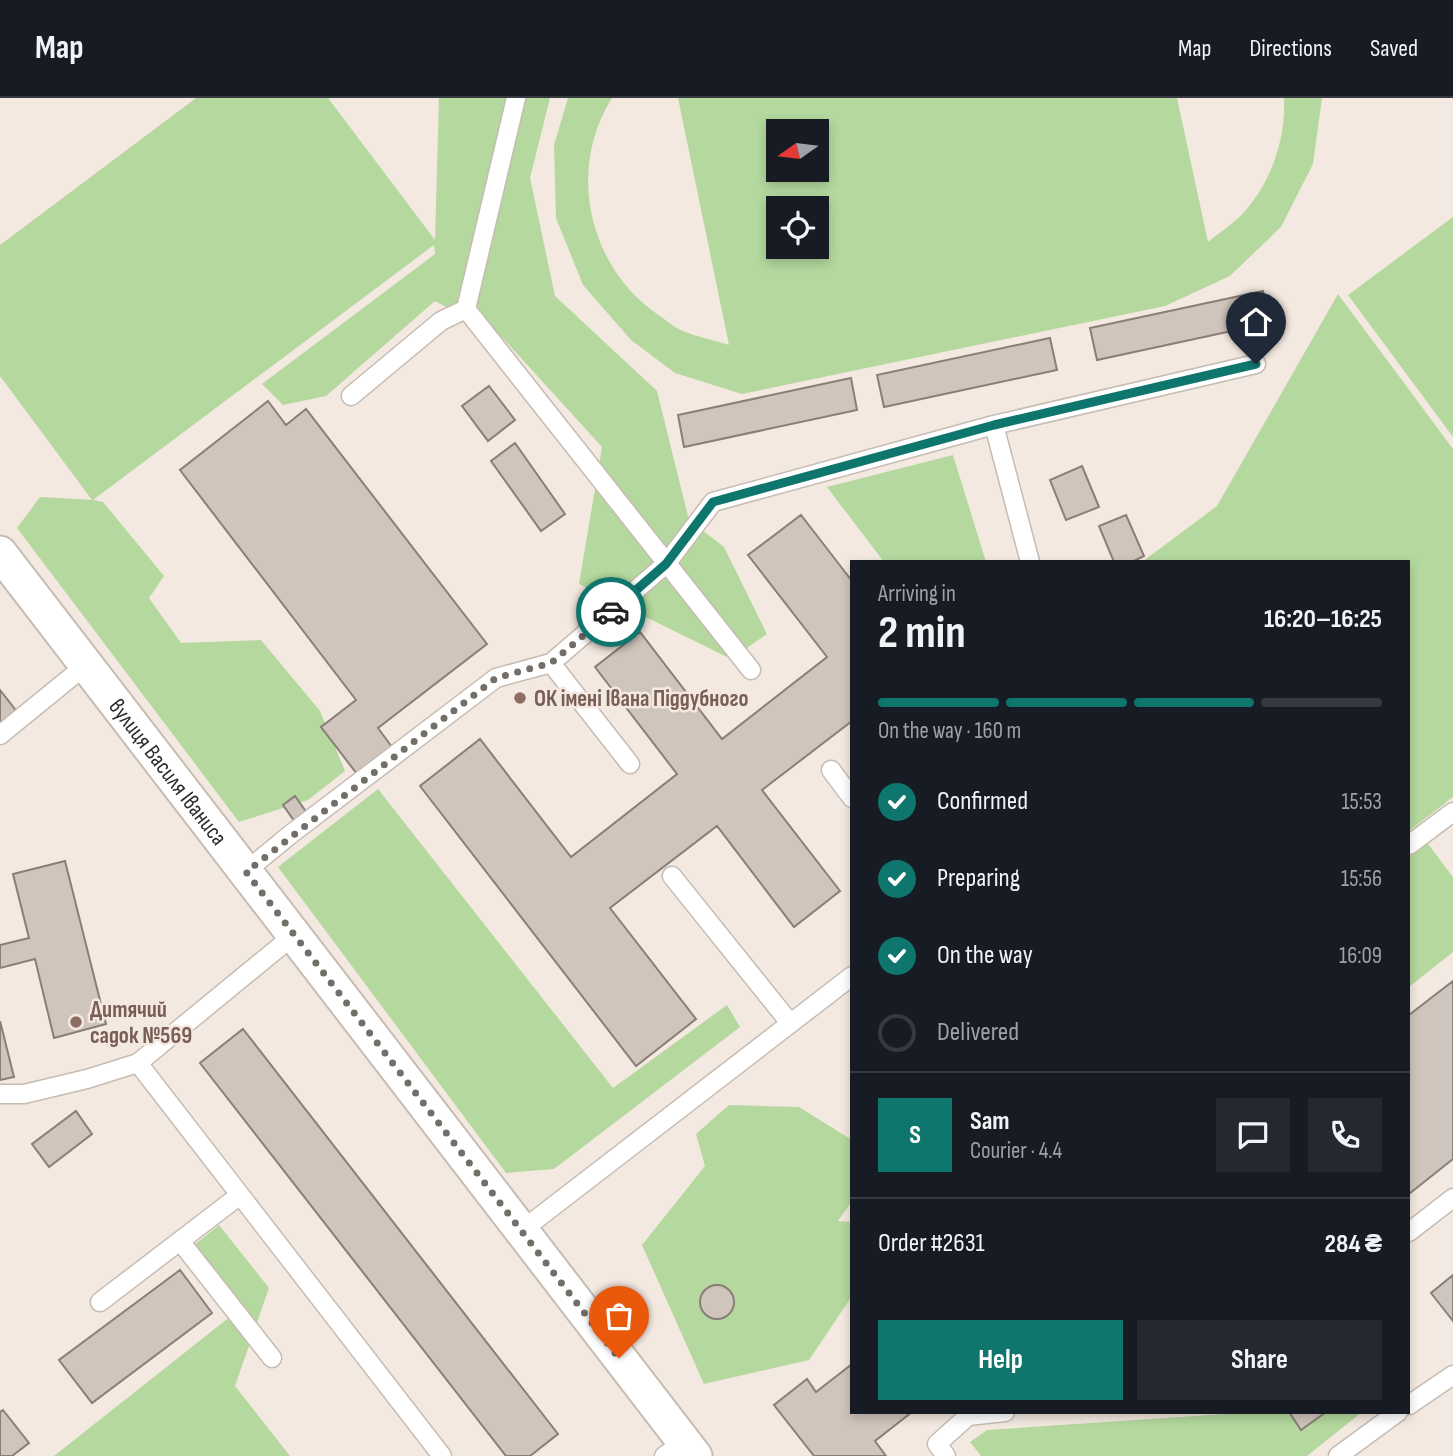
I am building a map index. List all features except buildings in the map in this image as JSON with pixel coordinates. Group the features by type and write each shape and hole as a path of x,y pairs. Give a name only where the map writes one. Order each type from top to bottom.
{"street":[{"name":"вулиця Василя Іваниса","path":"0,553 521,1231 681,1451"}],"lane":[{"path":"466,309 516,98"},
{"path":"351,397 440,321 466,309"},
{"path":"466,309 751,670"},
{"path":"246,872 496,678 551,663 666,564 713,502 994,425 1256,364"},
{"path":"994,425 1029,560"},
{"path":"551,663 630,764"},
{"path":"0,734 86,665"},
{"path":"831,770 850,795"},
{"path":"1410,844 1453,812"},
{"path":"672,876 790,1023"},
{"path":"0,1094 24,1094 138,1063 294,936"},
{"path":"521,1231 850,977"},
{"path":"138,1063 442,1456"},
{"path":"100,1302 240,1195"},
{"path":"1410,1231 1453,1198"},
{"path":"180,1241 272,1358"},
{"path":"1410,1404 1453,1376"},
{"path":"946,1456 937,1444 968,1416 987,1414"},
{"path":"1338,1456 1395,1414"}],"green space":[{"path":"196,98 328,98 435,240 439,98 550,98 530,178 555,296 657,391 689,520 724,547 767,634 731,659 579,584 602,447 501,336 435,301 326,396 283,405 262,384 435,254 434,245 93,500 103,502 164,576 149,598 181,643 261,640 320,711 345,771 308,800 239,822 17,528 40,497 92,500 0,376 0,245"},
{"path":"568,98 612,98 598,126 590,156 588,187 592,217 601,246 616,272 636,296 660,316 683,331 729,345 678,98 1177,98 1208,242 1242,214 1270,172 1283,128 1284,98 1322,98 1313,164 1281,227 1230,276 1165,306 742,394 675,373 631,340 583,285 556,218 554,145"},
{"path":"1453,217 1453,437 1348,295"},
{"path":"1338,294 1453,449 1453,797 1410,830 1410,560 1145,560 1217,506"},
{"path":"953,455 985,560 882,560 827,487"},
{"path":"378,789 613,1088 727,1005 740,1027 554,1169 506,1173 278,867"},
{"path":"1425,840 1453,877 1453,952 1410,986 1410,851"},
{"path":"729,1105 799,1107 850,1139 850,1204 838,1221 850,1222 850,1299 809,1360 704,1384 642,1245 705,1166 696,1134"},
{"path":"219,1225 269,1288 235,1386 290,1456 54,1456 236,1312 188,1250"},
{"path":"1225,1414 1360,1414 1307,1456 981,1456 970,1442 987,1430"}],"way so far":[{"path":"611,612 551,663 496,678 246,872 619,1358"}],"place":[{"name":"ОК імені Івана Піддубного","path":"520,698"},
{"name":"Дитячий садок №569","path":"76,1022"}],"route":[{"path":"611,612 666,564 713,502 994,425 1256,364"}]}
